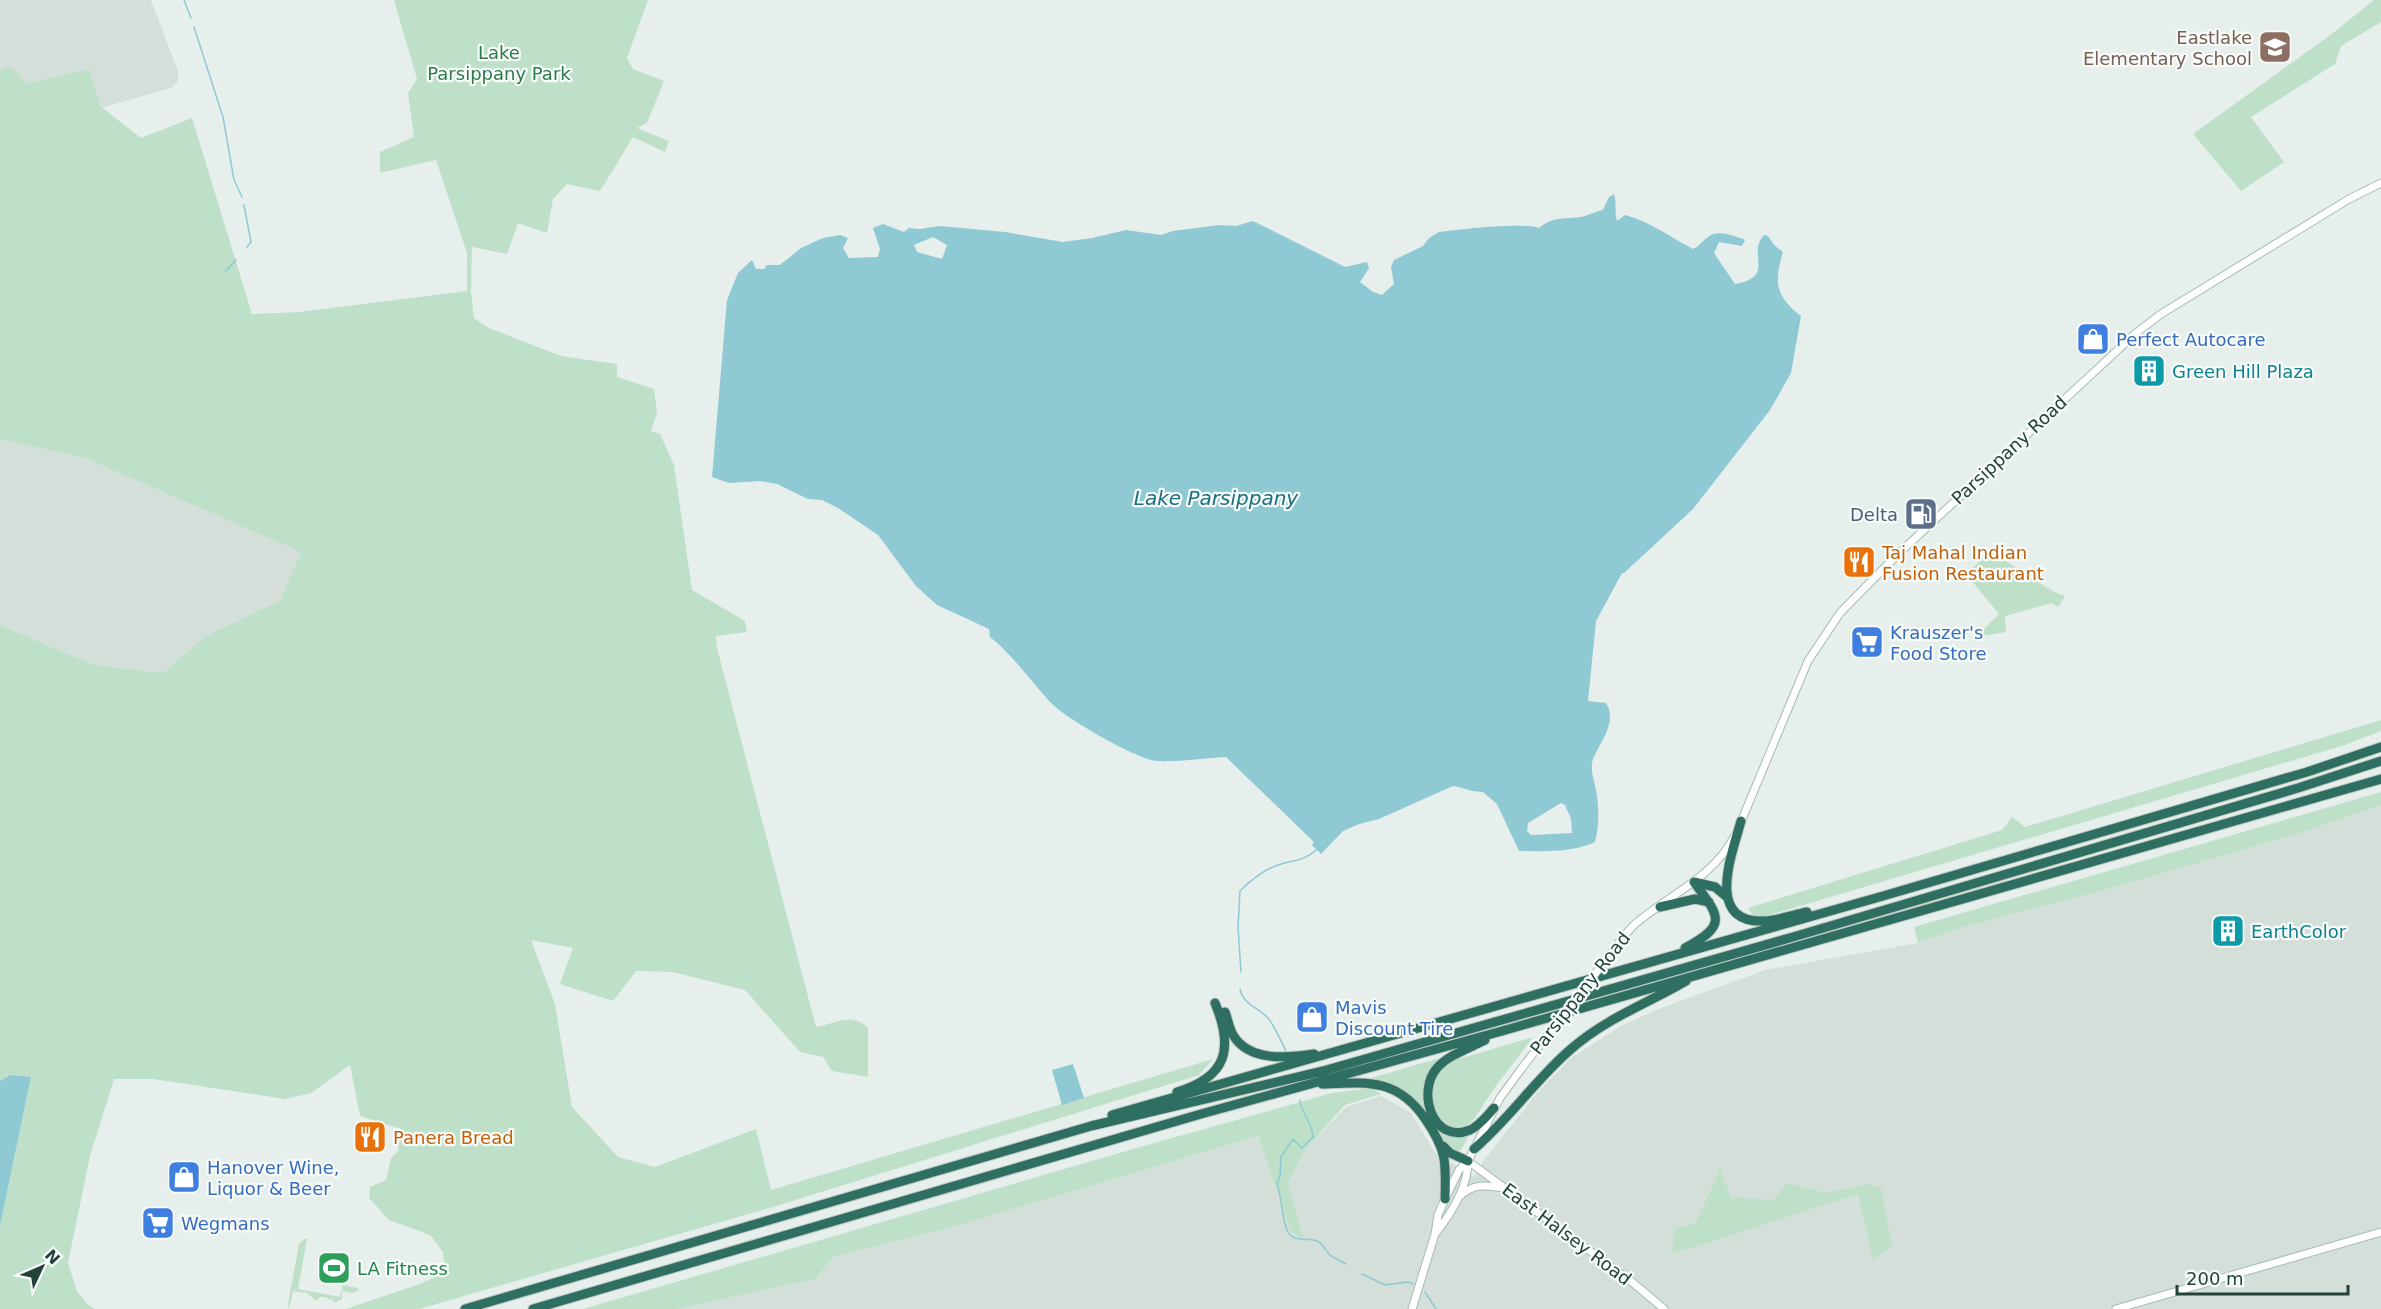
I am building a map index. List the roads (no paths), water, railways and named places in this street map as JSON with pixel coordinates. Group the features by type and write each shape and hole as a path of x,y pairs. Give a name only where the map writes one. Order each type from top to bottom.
{"highway":[{"path":"1092,1126 1113,1115 1882,896 2307,772 2381,747"},
{"path":"465,1309 1092,1126 1367,1058 2076,854 2381,761"},
{"path":"533,1309 1302,1085 1502,1031 2381,779"},
{"path":"1742,819 1726,883 1727,897 1732,909 1740,916 1751,920 1766,921 1882,896"},
{"path":"1694,882 1715,887 1727,897"},
{"path":"1670,956 1711,932 1716,918 1709,902 1694,882"},
{"path":"1660,907 1695,899 1709,902"},
{"path":"1474,1149 1503,1124 1558,1061 1584,1038 1617,1017 1699,974"},
{"path":"1158,1103 1170,1094 1208,1078 1219,1068 1224,1058 1226,1042 1215,1003"},
{"path":"1225,1012 1237,1041 1252,1050 1267,1055 1294,1057 1358,1047"},
{"path":"1494,1108 1473,1128 1462,1132 1452,1131 1440,1125 1432,1116 1427,1093 1430,1078 1439,1066 1502,1031"},
{"path":"1302,1085 1363,1083 1398,1091 1416,1106 1441,1144 1450,1153 1468,1161"},
{"path":"1441,1144 1450,1200"}],"main road":[{"name":"Parsippany Road","path":"1412,1309 1435,1234 1438,1215 1450,1200 1459,1170 1468,1161 1494,1108 1522,1068 1630,929 1709,870 1724,853 1742,819 1808,661 1827,629 1872,579 2136,333 2161,314 2349,199 2381,183"},
{"name":"East Halsey Road","path":"1468,1161 1664,1309"},
{"path":"1450,1200 1475,1186 1508,1189"},
{"path":"2116,1309 2381,1232"}],"water":[{"name":"Lake Parsippany","path":"1614,194 1617,221 1625,215 1634,218 1693,249 1708,237 1717,234 1726,234 1745,240 1742,246 1719,242 1714,253 1735,284 1755,276 1759,264 1759,242 1764,235 1768,236 1783,252 1778,272 1779,288 1786,302 1801,316 1791,373 1770,410 1693,509 1622,573 1596,621 1588,701 1606,703 1610,717 1607,732 1592,763 1598,802 1598,825 1595,842 1586,846 1558,851 1519,851 1497,804 1483,792 1453,786 1379,819 1343,831 1321,854 1312,845 1314,842 1226,757 1166,761 1148,759 1103,738 1060,711 1044,696 1007,652 990,637 989,629 937,605 916,586 878,535 838,508 822,500 808,499 777,484 760,481 729,483 712,477 727,300 738,273 752,260 756,269 764,269 767,265 780,265 801,248 823,238 840,235 848,238 843,248 849,258 878,257 880,249 873,228 883,224 904,232 909,228 940,226 1005,232 1063,242 1126,230 1161,235 1173,231 1219,225 1236,226 1253,221 1345,267 1367,262 1369,268 1360,282 1373,292 1382,295 1394,284 1391,267 1394,260 1423,246 1429,238 1439,232 1505,226 1539,228 1550,221 1585,216 1603,210 1609,197","holes":["933,237 947,245 942,259 917,252 914,245","1561,803 1565,805 1571,819 1572,833 1531,835 1527,831 1528,823"]},
{"path":"1073,1064 1084,1098 1062,1105 1052,1070"},
{"path":"10,1075 31,1077 0,1226 0,1081"}],"waterway":[{"path":"184,0 191,18"},
{"path":"194,27 223,117 234,180 242,197"},
{"path":"244,205 251,242 247,247"},
{"path":"226,271 236,260"},
{"path":"1241,972 1238,927 1240,891 1267,870 1304,858 1317,849"},
{"path":"1240,989 1247,1002 1269,1020 1286,1051"},
{"path":"1300,1100 1313,1137 1302,1148 1293,1139 1281,1157 1277,1184 1285,1225 1293,1237 1317,1241 1327,1252 1346,1264"},
{"path":"1362,1274 1385,1285 1408,1282 1413,1284"},
{"path":"1425,1292 1436,1309"}],"place":[{"name":"Eastlake Elementary School","path":"2275,47"},
{"name":"Perfect Autocare","path":"2093,339"},
{"name":"Green Hill Plaza","path":"2149,371"},
{"name":"Delta","path":"1921,514"},
{"name":"Taj Mahal Indian Fusion Restaurant","path":"1859,562"},
{"name":"Krauszer's Food Store","path":"1867,642"},
{"name":"EarthColor","path":"2228,931"},
{"name":"Mavis Discount Tire","path":"1312,1017"},
{"name":"Panera Bread","path":"370,1137"},
{"name":"Hanover Wine, Liquor & Beer","path":"184,1177"},
{"name":"Wegmans","path":"158,1223"},
{"name":"LA Fitness","path":"334,1268"}],"park label":[{"name":"Lake Parsippany Park","path":"499,62"}]}
